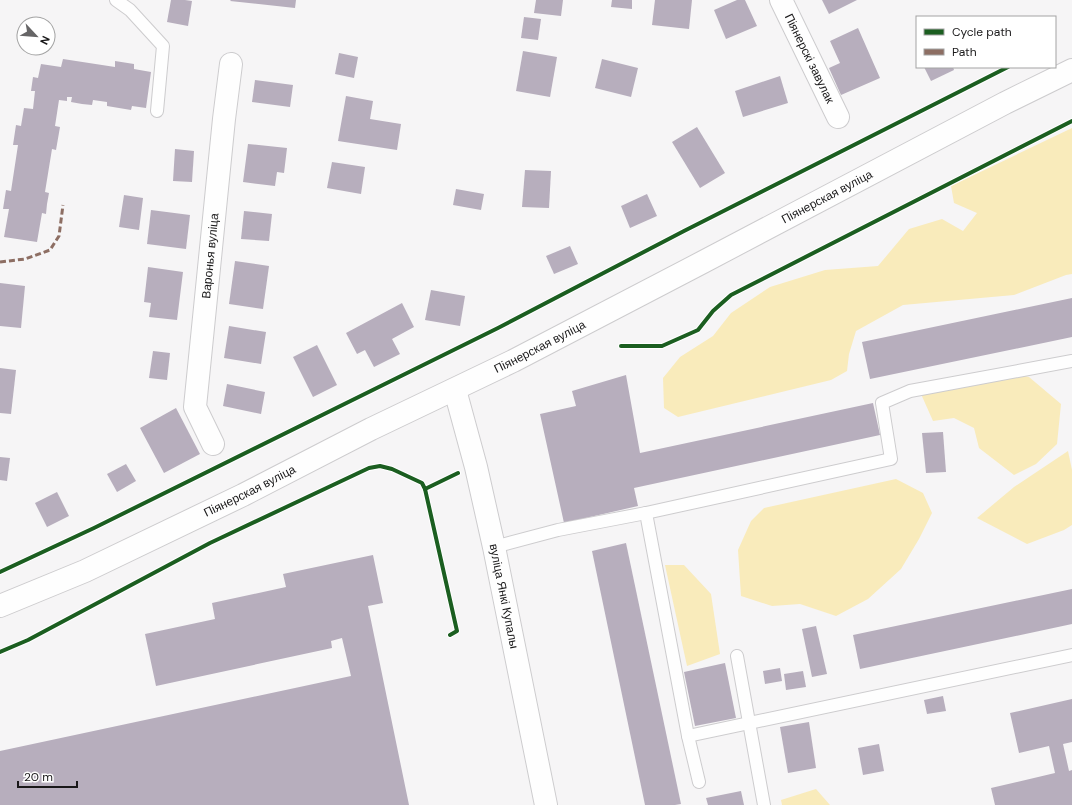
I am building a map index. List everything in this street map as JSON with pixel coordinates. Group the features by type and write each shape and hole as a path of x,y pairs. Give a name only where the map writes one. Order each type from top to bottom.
{"main road":[{"name":"Піянерскі завулак","path":"781,0 838,117"},
{"name":"Варонья вуліца","path":"213,444 195,406 224,119 231,64"},
{"name":"Піянерская вуліца","path":"0,606 92,567 243,495 371,429 513,361 1005,103 1072,70"},
{"name":"вуліца Янкі Купалы","path":"455,390 476,467 494,547 546,805"}],"lane":[{"path":"116,0 130,10 163,46 157,111"},
{"path":"494,547 558,530 646,513 891,459 882,403 910,391 1072,360"},
{"path":"646,513 688,736 699,782"},
{"path":"688,736 1072,655"},
{"path":"737,656 764,805"}],"shaded area":[{"path":"1072,128 1072,274 1014,295 903,305 856,331 849,354 847,371 831,380 678,417 664,408 663,378 680,357 713,336 731,313 770,287 825,270 878,266 909,229 942,219 963,231 977,213 954,203 951,186"},
{"path":"999,370 1029,377 1061,404 1057,444 1036,464 1014,475 979,448 974,428 954,418 933,421 921,394"},
{"path":"1068,451 1072,470 1072,525 1064,530 1027,544 977,518 1014,487"},
{"path":"896,479 923,493 932,513 919,539 901,569 868,599 836,616 800,604 772,606 741,596 738,550 751,521 764,508"},
{"path":"665,565 684,565 711,594 720,654 687,666"},
{"path":"816,789 830,805 782,805 781,800"}],"building":[{"path":"171,0 192,1 188,26 167,22"},
{"path":"296,0 295,8 230,1"},
{"path":"536,0 563,0 561,16 534,13"},
{"path":"612,0 632,0 632,9 611,7"},
{"path":"655,0 692,0 689,29 652,25"},
{"path":"737,0 745,0 757,26 726,39 714,10"},
{"path":"822,0 857,0 829,14"},
{"path":"524,17 541,19 538,40 521,38"},
{"path":"858,28 880,78 841,95 829,68 840,63 830,41"},
{"path":"523,51 557,57 550,97 516,91"},
{"path":"339,53 358,57 354,78 335,74"},
{"path":"63,59 115,67 115,61 134,64 134,69 151,72 146,108 132,106 131,110 107,106 107,102 93,100 92,105 82,104 71,102 72,97 67,97 67,101 59,100 55,126 60,127 56,150 52,149 45,192 49,193 46,214 42,213 37,242 4,237 9,209 3,209 6,190 11,191 18,145 13,145 16,125 21,126 24,108 33,109 35,91 31,91 33,77 38,78 41,64 61,67"},
{"path":"602,59 638,68 631,97 595,88"},
{"path":"924,68 953,68 954,70 931,81"},
{"path":"780,76 788,103 743,117 735,91"},
{"path":"255,80 293,85 290,107 252,102"},
{"path":"346,96 373,101 370,119 401,124 397,150 338,141"},
{"path":"697,127 725,173 700,188 672,142"},
{"path":"248,144 287,148 284,173 277,172 275,186 243,182"},
{"path":"175,149 194,151 192,182 173,181"},
{"path":"332,162 365,167 361,194 327,188"},
{"path":"525,170 551,171 549,208 522,207"},
{"path":"456,189 484,194 481,210 453,205"},
{"path":"647,194 657,216 630,228 621,206"},
{"path":"124,195 143,198 139,230 119,227"},
{"path":"151,210 190,215 186,249 147,244"},
{"path":"244,211 272,214 269,241 241,239"},
{"path":"570,246 578,264 554,274 546,256"},
{"path":"235,261 269,266 263,309 229,304"},
{"path":"148,267 183,272 177,320 149,317 151,303 144,302"},
{"path":"0,283 25,286 21,328 0,326"},
{"path":"431,290 465,296 460,326 425,320"},
{"path":"1072,298 1072,337 870,379 862,342"},
{"path":"402,303 414,327 392,339 400,354 374,367 365,350 357,354 346,333"},
{"path":"229,326 266,332 261,364 224,358"},
{"path":"317,345 337,385 313,397 293,357"},
{"path":"153,351 170,353 167,380 149,378"},
{"path":"0,368 16,370 11,414 0,413"},
{"path":"626,375 640,453 873,403 880,435 634,488 638,506 564,523 540,414 576,406 572,391"},
{"path":"227,384 265,392 261,414 223,406"},
{"path":"176,408 200,454 164,473 140,428"},
{"path":"943,432 946,472 926,473 922,433"},
{"path":"0,457 10,458 7,481 0,480"},
{"path":"126,464 136,481 117,492 107,474"},
{"path":"57,492 69,516 47,527 35,503"},
{"path":"626,543 681,804 645,805 592,551"},
{"path":"373,555 383,603 368,606 409,805 0,805 0,751 351,676 342,638 331,641 332,648 156,686 145,634 215,619 212,603 286,587 283,574"},
{"path":"1072,589 1072,624 860,669 853,635"},
{"path":"816,626 827,674 812,677 802,629"},
{"path":"725,663 736,718 695,726 684,672"},
{"path":"780,668 782,681 765,684 763,671"},
{"path":"803,671 806,687 786,690 784,674"},
{"path":"943,696 946,711 927,714 924,700"},
{"path":"1072,699 1072,742 1063,744 1069,771 1072,770 1072,805 995,805 991,788 1055,773 1049,746 1019,753 1010,713"},
{"path":"809,722 816,768 788,773 780,727"},
{"path":"879,744 884,771 863,775 858,748"},
{"path":"741,791 744,805 708,805 706,798"}],"marked path":[{"path":"0,262 25,259 50,250 59,236 63,205"}],"cycle path":[{"path":"0,572 94,528 498,328 684,231 1006,68"},
{"path":"621,346 662,346 698,330 713,311 731,295 1072,121"},
{"path":"0,652 28,640 210,543 369,468 380,466 392,469 422,483 425,489 458,473"},
{"path":"425,489 457,631 450,635"}]}
